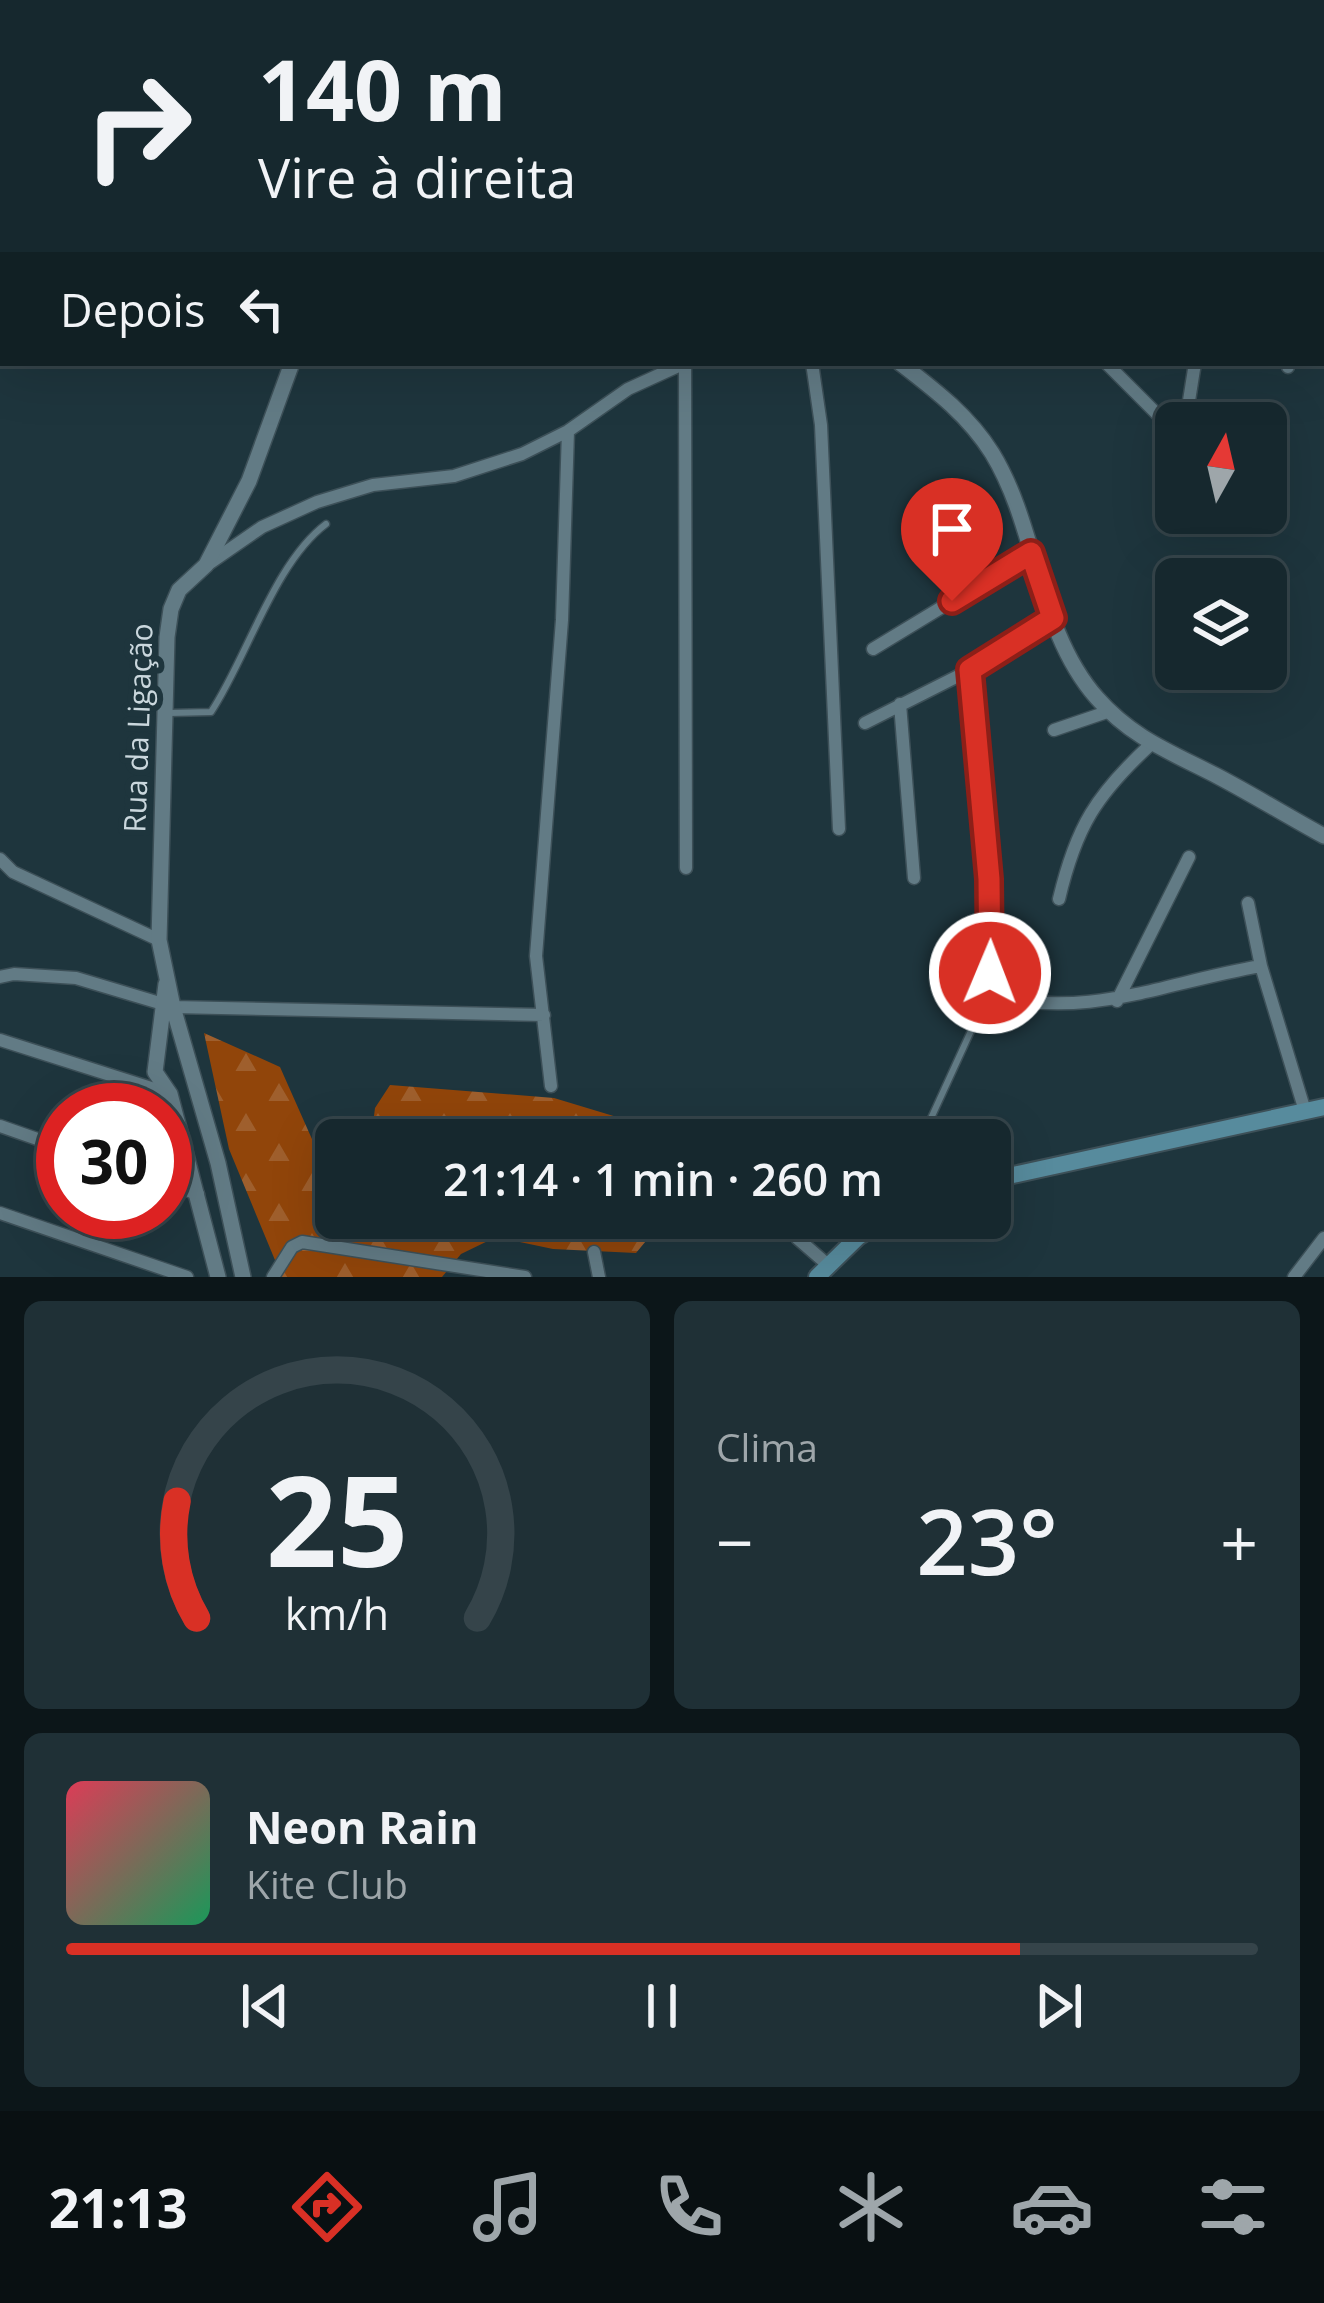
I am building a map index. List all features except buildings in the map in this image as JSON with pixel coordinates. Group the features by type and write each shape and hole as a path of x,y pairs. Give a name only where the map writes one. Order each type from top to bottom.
{"main road":[{"path":"1011,1175 1324,1107"},
{"path":"823,1271 856,1239"}],"street":[{"name":"Rua da Ligação","path":"162,1083 154,1062 167,1006 159,940 171,609 179,590 206,565 250,481 291,366"},
{"path":"206,565 262,527 317,502 373,484 454,476 484,467 568,431 628,389 678,366"},
{"path":"685,366 686,868"},
{"path":"812,366 820,425 839,829"},
{"path":"904,366 976,429 1010,488 1053,618 1082,678 1110,711 1150,745 1324,836"},
{"path":"1109,366 1169,422 1185,417 1194,366"},
{"path":"551,1086 536,956 562,620 568,431"},
{"path":"873,649 1031,553"},
{"path":"865,723 970,670 1053,618"},
{"path":"970,670 989,879 988,995 1042,1005 1117,1001 1261,966"},
{"path":"900,704 914,878"},
{"path":"1054,730 1110,711"},
{"path":"1059,899 1067,865 1095,802 1150,745"},
{"path":"1117,1001 1189,857"},
{"path":"0,859 13,872 159,940"},
{"path":"1248,902 1261,966 1305,1112"},
{"path":"0,977 76,978 167,1006 544,1015"},
{"name":"Rua da Ligação","path":"167,1006 218,1163 242,1277"},
{"path":"0,1040 135,1083"},
{"path":"0,1126 36,1139"},
{"name":"Rua da Ligação","path":"192,1170 218,1277"},
{"path":"192,1192 199,1194"},
{"path":"0,1213 187,1277"},
{"path":"1294,1277 1324,1238"},
{"path":"798,1239 823,1271"},
{"path":"273,1277 292,1247 302,1242 525,1277"},
{"path":"594,1252 599,1277"}],"lane":[{"path":"165,713 211,712 269,599 311,535 326,524"},
{"path":"931,1119 988,995"}],"green space":[{"path":"204,1033 280,1067 315,1146 315,1239 492,1239 461,1254 442,1277 282,1277 229,1149"},
{"path":"390,1085 554,1098 624,1119 374,1119"},
{"path":"506,1239 648,1239 636,1253 553,1249"}],"route":[{"path":"952,601 1031,553 1053,618 970,670 989,879 990,973"}]}
